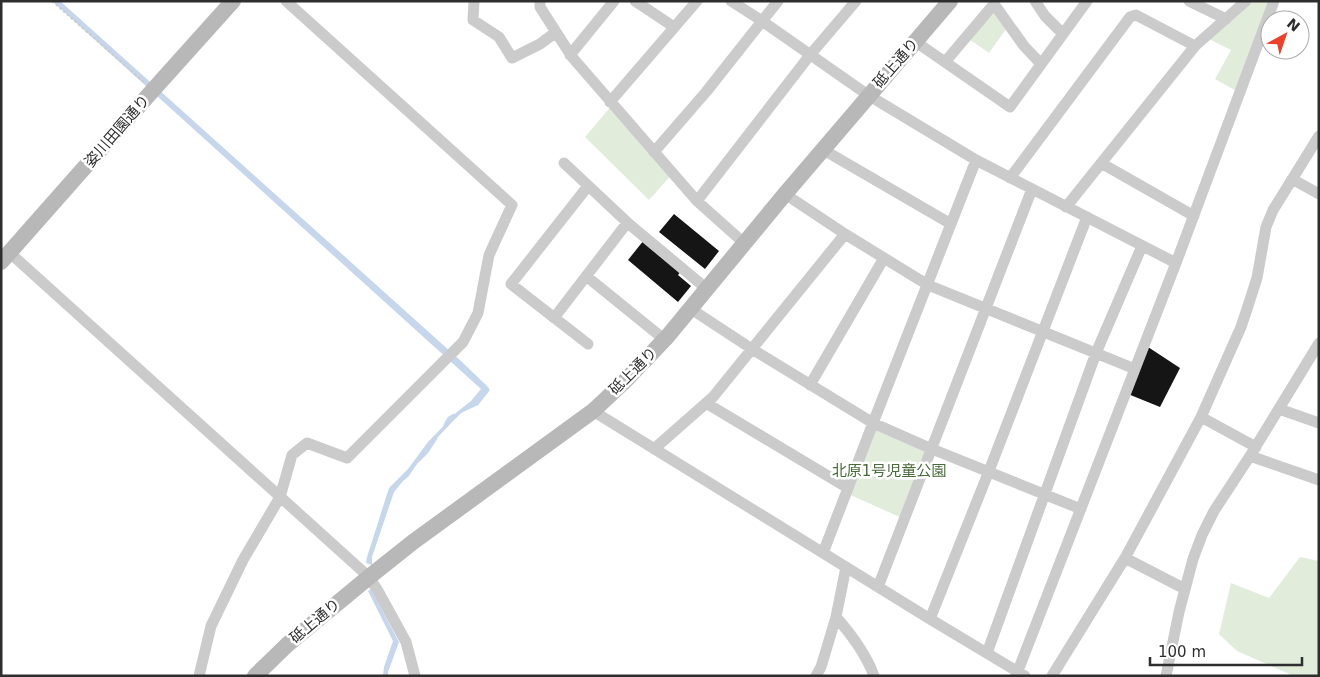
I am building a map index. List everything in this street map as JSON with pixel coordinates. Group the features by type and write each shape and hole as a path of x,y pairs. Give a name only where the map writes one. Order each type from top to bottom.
{"street":[{"name":"姿川田園通り","path":"5,257 233,1"},
{"path":"199,676 211,626 243,560 280,496 292,455 307,443 347,458 463,342 478,313 489,255 512,205 286,1"},
{"path":"474,1 473,20 498,38 512,58 540,44 556,32"},
{"path":"540,1 540,6 570,55 697,201 744,243"},
{"path":"570,55 614,1"},
{"path":"635,1 674,27"},
{"path":"610,102 697,1"},
{"path":"731,1 868,95 976,160 1176,264"},
{"path":"654,152 706,92 778,1"},
{"path":"697,201 810,55 856,1"},
{"name":"砥上通り","path":"254,676 288,644 413,542 593,410 624,382 665,340 822,149 950,1"},
{"path":"1035,1 1045,16 1062,34"},
{"path":"1189,1 1226,19"},
{"path":"1066,207 1194,46 1246,1"},
{"path":"593,410 1020,674 1274,1"},
{"path":"916,42 1010,107 1085,2"},
{"path":"946,62 995,3 1024,46 1041,64"},
{"path":"1010,178 1130,17 1136,16 1194,46"},
{"path":"1052,676 1125,558 1200,417 1241,327 1257,278 1266,227 1273,210 1319,136"},
{"path":"822,149 951,224"},
{"path":"823,553 976,160"},
{"path":"1101,163 1194,216"},
{"path":"564,164 627,222 707,289"},
{"path":"1292,179 1319,194"},
{"path":"588,186 511,284 588,344"},
{"path":"878,587 1032,189"},
{"path":"785,194 845,234 928,285 1135,369"},
{"path":"930,619 1087,217"},
{"path":"554,318 627,222"},
{"path":"654,449 713,397 845,234"},
{"path":"987,653 1096,353 1142,246"},
{"path":"5,257 280,496 369,577 406,642 415,676"},
{"path":"810,385 884,258"},
{"path":"586,276 665,340"},
{"path":"691,309 752,349 873,423 1081,509"},
{"path":"1170,674 1179,612 1193,559 1202,535 1214,511 1319,343"},
{"path":"706,403 848,488"},
{"path":"1279,409 1319,423"},
{"path":"1200,417 1253,451 1319,480"},
{"path":"1125,558 1185,589"},
{"path":"816,676 821,667 836,617 846,567"},
{"path":"836,617 848,630 874,676"}],"path":[{"path":"52,1 153,90"}],"green space":[{"path":"1246,1 1274,1 1271,10 1260,10 1260,39 1240,93 1215,79 1231,50 1205,37"},
{"path":"997,9 1009,25 989,53 966,37"},
{"path":"613,104 673,173 649,200 585,137"},
{"name":"北原1号児童公園","path":"873,423 932,449 904,519 846,493"},
{"path":"1300,557 1319,561 1319,676 1294,676 1237,651 1219,634 1231,583 1269,598"}],"water":[{"path":"52,1 60,1 489,388 476,403 460,414 431,444 408,477 394,492 372,557 372,565 366,563 367,557 389,488 408,469 428,442 481,389"},
{"path":"371,589 399,642 388,676 383,676 384,667 393,641 368,591"}],"building":[{"path":"674,214 719,251 705,269 659,232"},
{"path":"644,240 681,271 678,275 691,286 678,302 628,260"},
{"path":"1148,347 1180,368 1160,407 1128,394"}],"waterway":[{"path":"464,410 477,404 488,390 484,387"},
{"path":"445,425 449,418 454,415"},
{"path":"418,461 427,452 436,438"}]}
